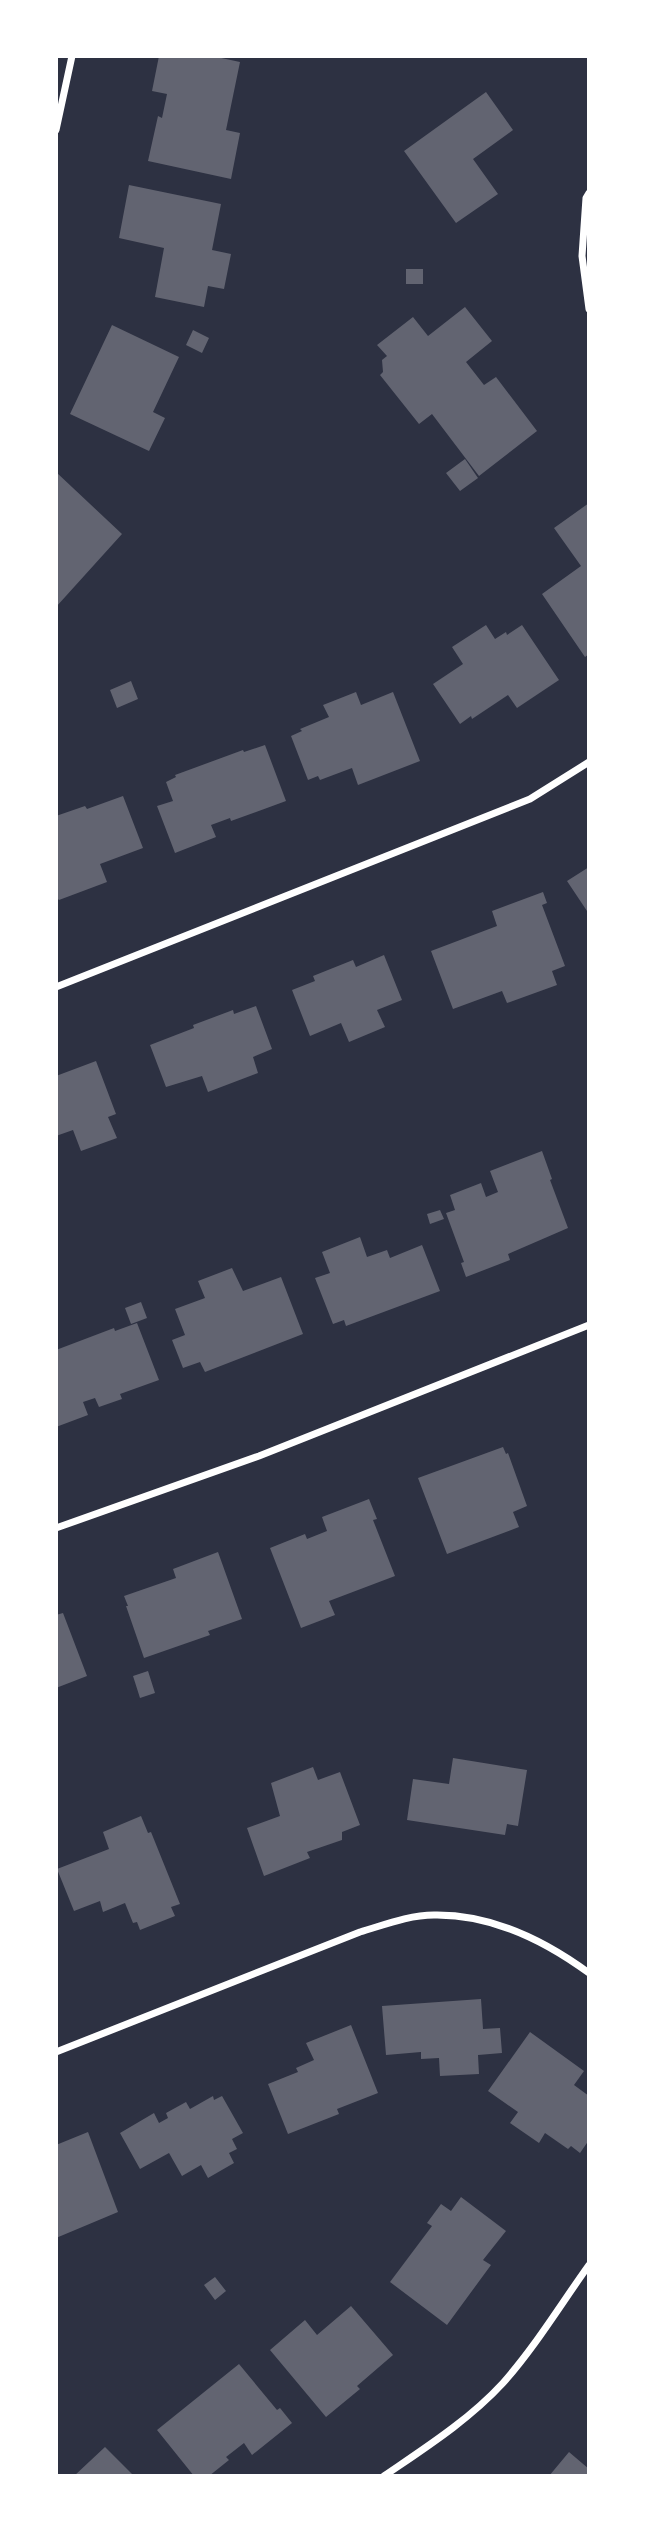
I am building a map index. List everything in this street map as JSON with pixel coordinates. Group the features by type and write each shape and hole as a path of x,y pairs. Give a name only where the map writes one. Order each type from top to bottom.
{"street":[{"path":"56,130 72,56"},
{"path":"589,193 586,198 582,256 589,309"},
{"path":"56,987 530,799 589,762"},
{"path":"56,1528 259,1456 589,1325"},
{"path":"56,2052 360,1932 400,1920 433,1915 475,1919 517,1931 568,1958 589,1973"},
{"path":"384,2476 461,2422 502,2383 589,2265"}],"building":[{"path":"159,56 212,56 240,62 226,130 240,133 231,179 148,161 158,116 162,118 167,94 152,91"},
{"path":"486,92 513,130 473,159 498,194 456,223 404,151"},
{"path":"129,185 221,204 212,250 231,254 224,289 208,286 204,307 155,297 164,248 119,238"},
{"path":"406,269 423,269 423,284 406,284"},
{"path":"465,307 492,341 466,362 484,385 496,377 537,431 479,476 432,414 419,424 380,375 383,372 382,360 387,356 377,345 413,317 428,336"},
{"path":"112,325 179,357 153,412 165,418 149,451 70,414"},
{"path":"193,330 209,338 202,353 186,345"},
{"path":"465,459 478,478 460,491 446,473"},
{"path":"56,472 122,534 56,607"},
{"path":"589,503 589,654 585,657 542,594 581,566 554,528"},
{"path":"486,625 495,639 522,625 559,680 517,708 508,695 460,724 433,684 463,664 452,647"},
{"path":"131,681 138,699 117,708 110,690"},
{"path":"356,692 361,705 393,692 420,761 358,785 352,768 320,780 318,776 308,780 291,736 302,731 300,729 329,717 323,705"},
{"path":"265,745 286,801 231,821 230,818 211,825 216,837 175,853 157,806 173,801 166,782 176,777 175,775 243,750 244,752"},
{"path":"123,796 143,848 100,864 107,882 59,900 56,897 56,816 85,806 87,809"},
{"path":"589,867 589,914 567,881"},
{"path":"543,892 547,903 542,905 565,966 552,971 557,985 507,1003 502,991 453,1009 431,951 497,926 492,911"},
{"path":"384,955 402,1000 377,1010 385,1027 349,1042 341,1023 310,1036 292,990 315,981 313,976 353,960 356,967"},
{"path":"256,1006 272,1049 253,1057 258,1073 208,1092 202,1076 166,1087 150,1045 233,1010 234,1014"},
{"path":"96,1061 116,1114 108,1117 117,1138 81,1151 73,1130 56,1136 56,1076"},
{"path":"542,1151 568,1228 508,1254 510,1260 466,1277 461,1263 464,1262 446,1213 455,1210 450,1195 481,1183 486,1197 498,1192 490,1171"},
{"path":"440,1210 444,1219 430,1224 427,1214"},
{"path":"360,1237 367,1257 387,1250 390,1258 422,1245 440,1291 346,1326 344,1320 333,1324 315,1278 330,1273 322,1252"},
{"path":"232,1268 243,1291 281,1277 303,1334 205,1372 200,1362 183,1368 172,1340 185,1335 175,1309 205,1298 198,1281"},
{"path":"141,1302 147,1318 131,1324 125,1308"},
{"path":"137,1323 159,1380 120,1394 122,1399 99,1407 95,1398 83,1402 88,1415 56,1427 56,1350 114,1328 115,1331"},
{"path":"503,1447 506,1454 508,1453 527,1506 513,1512 519,1527 447,1554 418,1478"},
{"path":"369,1499 377,1519 373,1520 395,1576 329,1601 335,1615 301,1628 270,1548 305,1534 307,1539 327,1531 322,1517"},
{"path":"218,1552 242,1619 208,1631 210,1635 144,1658 124,1596 176,1578 173,1569"},
{"path":"63,1613 87,1676 56,1688 56,1615"},
{"path":"148,1671 155,1693 140,1698 133,1676"},
{"path":"453,1758 527,1770 518,1826 507,1824 505,1835 407,1820 413,1779 449,1784"},
{"path":"313,1767 318,1780 340,1772 360,1825 342,1832 342,1840 307,1852 310,1858 264,1876 247,1828 280,1816 271,1783"},
{"path":"141,1816 148,1833 151,1832 180,1904 171,1907 175,1916 140,1930 137,1922 133,1923 125,1903 103,1912 100,1901 74,1911 57,1869 109,1849 103,1832"},
{"path":"481,1999 483,2029 500,2028 502,2053 478,2055 479,2074 440,2076 439,2058 421,2059 421,2052 386,2055 382,2006"},
{"path":"351,2025 378,2093 337,2109 339,2114 288,2134 268,2084 298,2072 296,2068 314,2060 306,2043"},
{"path":"530,2032 584,2071 574,2085 589,2096 589,2140 580,2153 571,2146 568,2149 545,2133 539,2143 510,2123 518,2112 488,2091"},
{"path":"213,2096 214,2100 222,2096 243,2133 232,2139 237,2149 229,2153 234,2163 208,2178 201,2165 182,2176 169,2153 140,2169 120,2133 154,2113 159,2123 168,2118 166,2113 186,2102 190,2109"},
{"path":"88,2132 118,2212 56,2238 56,2145"},
{"path":"461,2197 506,2231 483,2260 491,2265 447,2325 390,2282 432,2226 427,2223 441,2204 451,2211"},
{"path":"215,2277 226,2291 215,2300 204,2285"},
{"path":"351,2306 393,2355 357,2386 360,2389 326,2417 270,2350 305,2320 317,2335"},
{"path":"239,2364 277,2410 280,2408 292,2423 252,2455 244,2443 226,2457 229,2460 209,2476 194,2476 157,2430"},
{"path":"105,2447 134,2476 74,2476"},
{"path":"569,2452 589,2469 589,2476 549,2476"}]}
